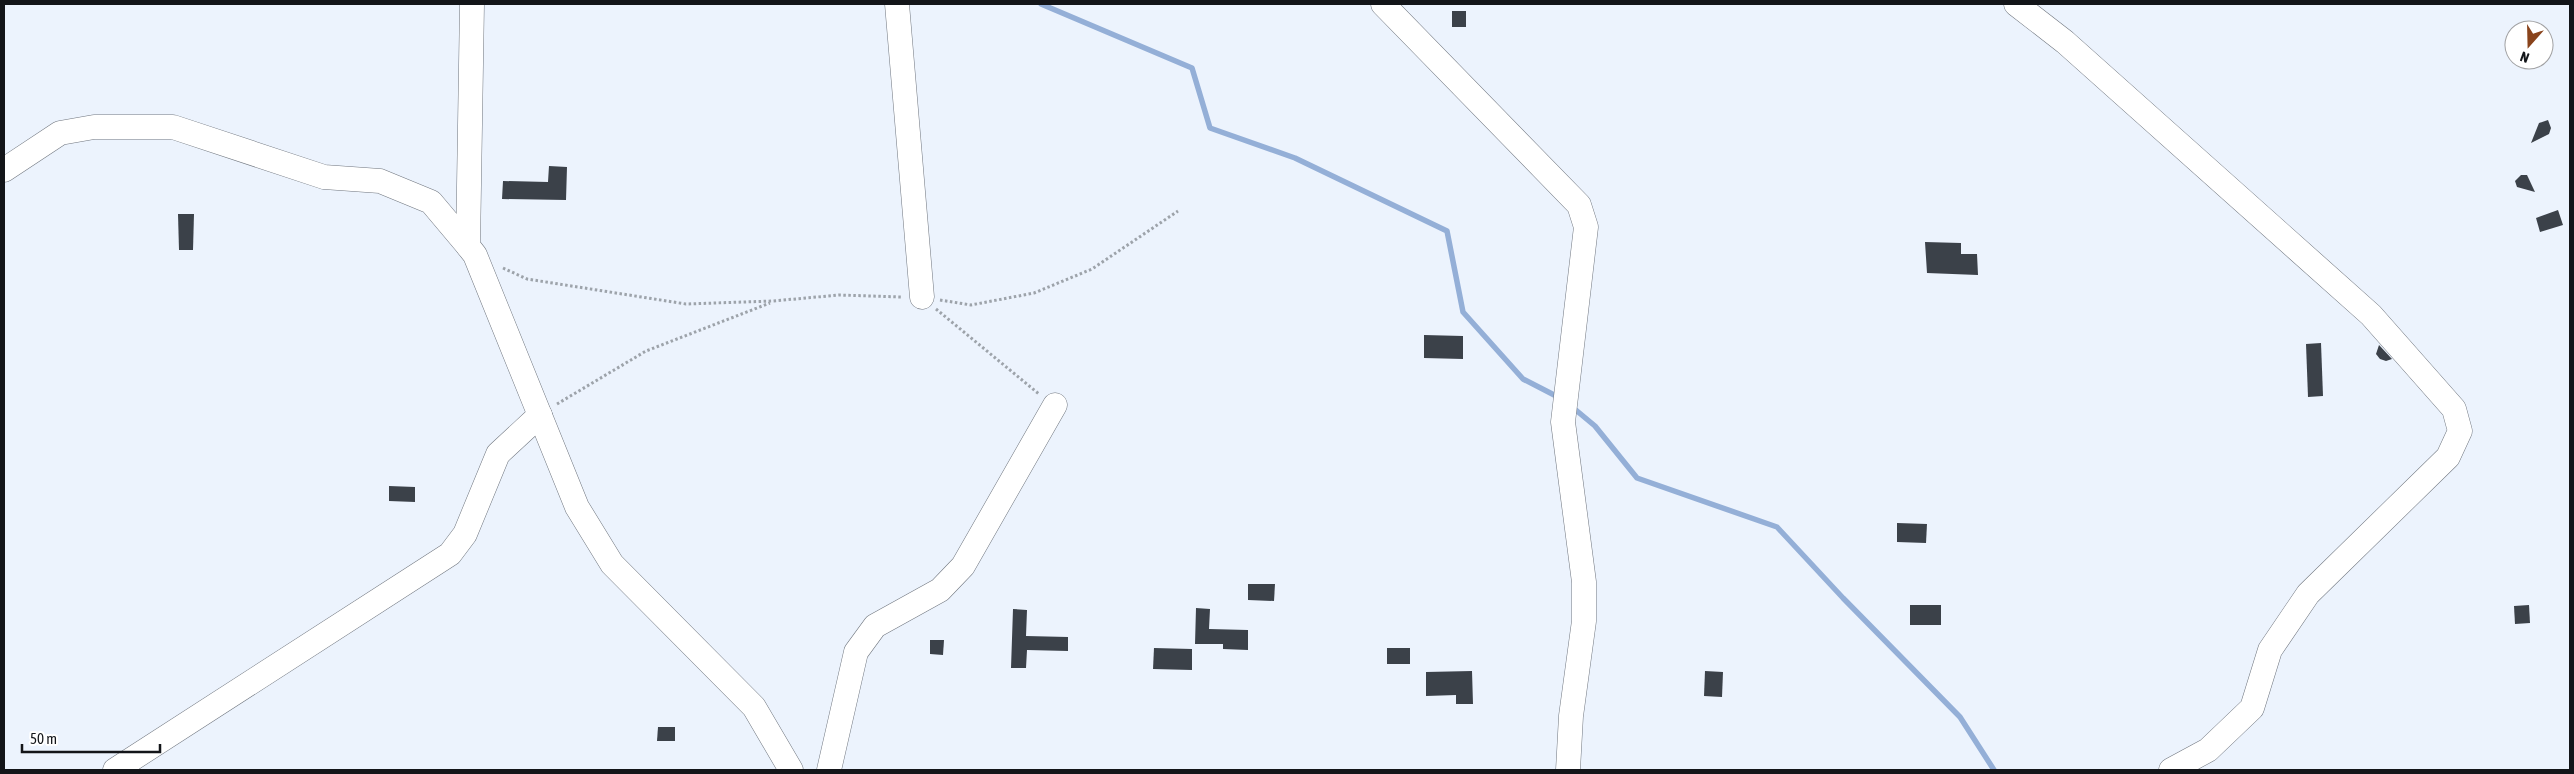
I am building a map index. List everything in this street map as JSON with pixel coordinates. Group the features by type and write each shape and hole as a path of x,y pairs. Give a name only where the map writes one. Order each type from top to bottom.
{"street":[{"path":"472,4 472,250"},
{"path":"897,4 922,297"},
{"path":"1384,4 1579,205 1586,227 1563,422 1584,582 1584,621 1571,716 1568,770"},
{"path":"2016,4 2065,42 2371,315 2454,409 2460,431 2448,457 2308,594 2270,650 2252,708 2208,750 2171,770"},
{"path":"4,170 60,134 94,127 174,127 324,177 380,181 431,202 472,250 577,507 612,564 754,708 791,770"},
{"path":"829,770 856,652 875,626 940,590 963,566 1055,405"},
{"path":"116,770 450,554 465,534 498,454 540,415"}],"path":[{"path":"472,250 527,279 599,292 686,304 773,302 838,295 922,297 971,305 1034,293 1092,269 1178,212"},
{"path":"922,297 1055,405"},
{"path":"540,415 646,351 773,302"}],"building":[{"path":"1452,11 1466,11 1466,27 1452,27"},
{"path":"2548,120 2551,128 2549,134 2531,143 2539,123"},
{"path":"549,166 567,167 566,200 502,199 503,181 548,182"},
{"path":"2521,175 2527,175 2535,192 2517,187 2515,181"},
{"path":"2558,210 2563,225 2540,232 2536,218"},
{"path":"178,214 194,214 193,250 179,250"},
{"path":"1925,242 1961,243 1961,254 1977,254 1978,275 1927,273"},
{"path":"1424,335 1463,336 1463,359 1424,358"},
{"path":"2321,343 2323,396 2308,397 2306,344"},
{"path":"2379,345 2392,359 2386,361 2380,359 2376,354"},
{"path":"389,486 415,487 415,502 389,501"},
{"path":"1897,523 1927,524 1926,543 1897,542"},
{"path":"1248,584 1275,584 1274,601 1248,600"},
{"path":"1910,605 1941,605 1941,625 1910,625"},
{"path":"2529,605 2530,623 2515,624 2514,606"},
{"path":"1196,608 1210,609 1209,629 1248,630 1248,650 1223,649 1223,644 1195,644"},
{"path":"1013,609 1027,610 1026,636 1068,637 1068,651 1027,650 1026,668 1011,668"},
{"path":"930,640 944,640 943,655 930,654"},
{"path":"1154,648 1192,649 1192,670 1153,669"},
{"path":"1387,648 1410,648 1410,664 1387,664"},
{"path":"1472,671 1473,704 1456,704 1456,695 1426,696 1426,672"},
{"path":"1705,671 1723,672 1722,697 1704,696"},
{"path":"658,727 675,727 675,741 657,741"}],"waterway":[{"path":"1041,4 1192,68 1210,128 1295,158 1447,231 1463,312 1523,379 1560,398"},
{"path":"1571,406 1595,426 1637,478 1777,527 1843,598 1960,717 1994,770"}]}
